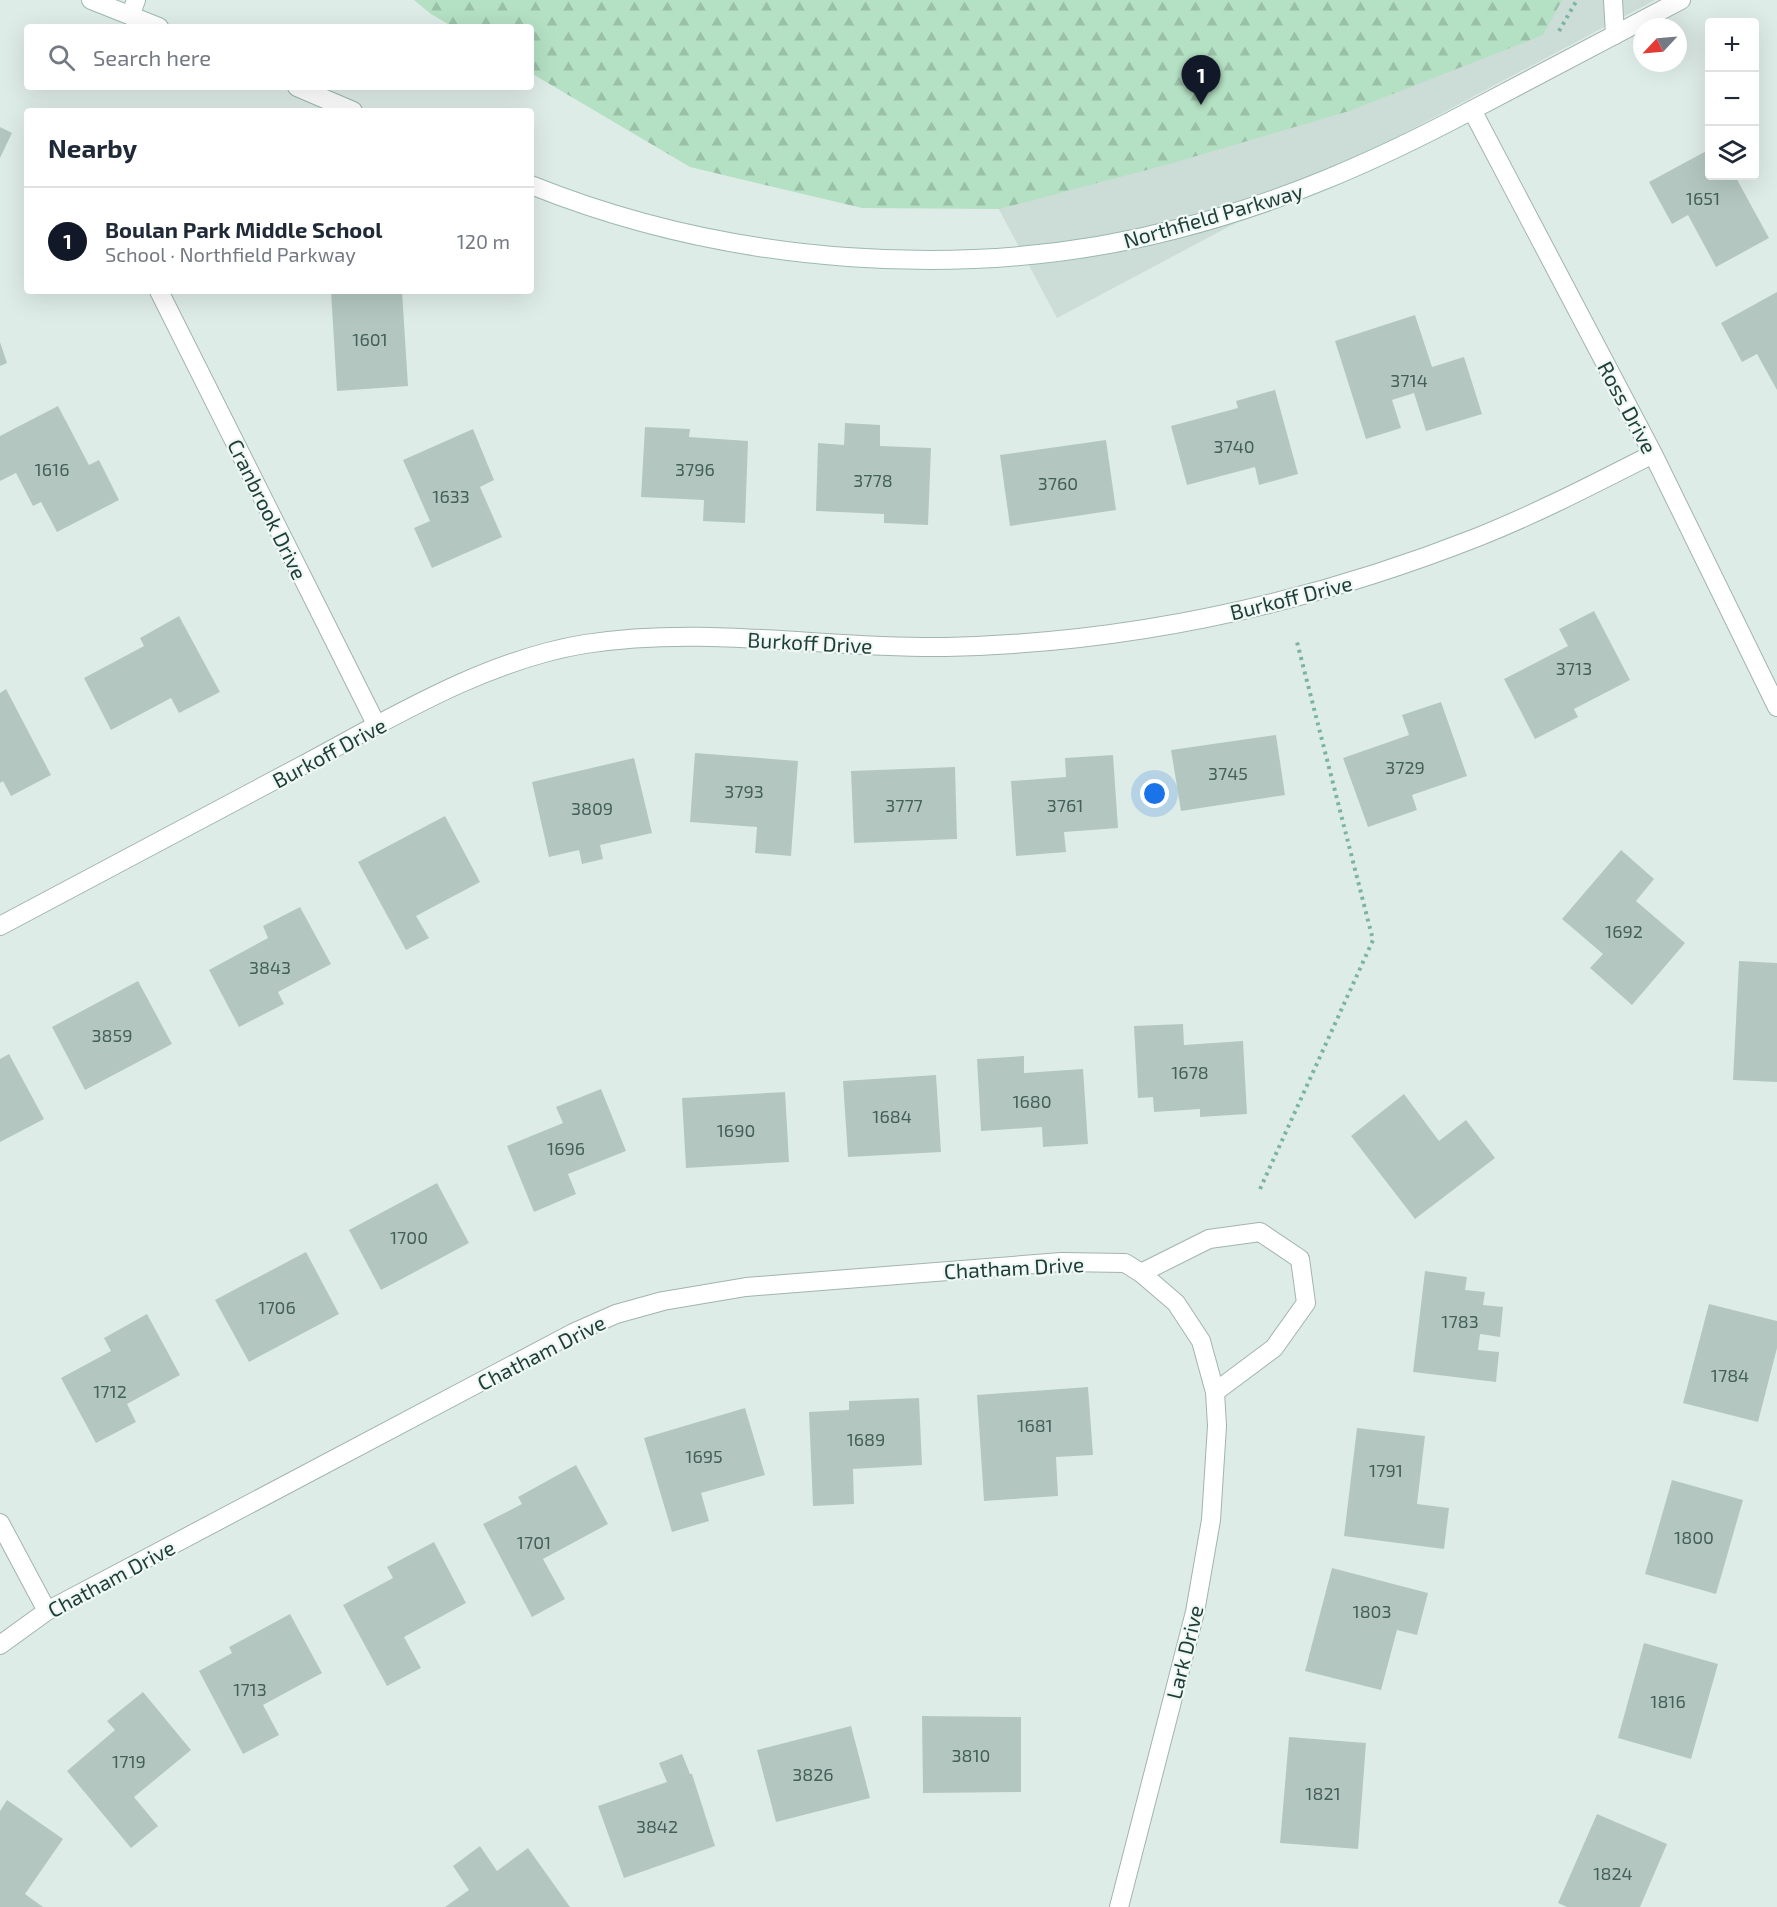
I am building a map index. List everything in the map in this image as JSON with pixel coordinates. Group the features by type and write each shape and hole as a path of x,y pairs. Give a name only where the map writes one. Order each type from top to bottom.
{"street":[{"path":"91,0 133,7 155,24"},
{"path":"1613,0 1615,35"},
{"name":"Northfield Parkway","path":"534,186 600,210 656,225 726,241 793,251 877,258 957,260 1038,254 1105,245 1177,230 1250,208 1329,180 1407,145 1681,0"},
{"path":"304,90 346,108"},
{"name":"Ross Drive","path":"1472,110 1653,454 1777,707"},
{"name":"Cranbrook Drive","path":"161,294 377,726"},
{"name":"Burkoff Drive","path":"0,926 419,704 492,671 539,655 585,644 641,639 720,638 954,646 1026,643 1118,634 1199,620 1303,596 1363,579 1407,563 1480,536 1653,454"},
{"path":"1141,1273 1209,1239 1260,1232 1300,1258 1306,1303 1274,1348 1215,1392"},
{"name":"Chatham Drive","path":"0,1645 47,1611 573,1333 616,1314 663,1301 746,1287 1060,1262 1125,1263 1141,1273 1176,1303 1201,1341"},
{"name":"Lark Drive","path":"1119,1907 1195,1612 1211,1520 1217,1426 1215,1392 1201,1341"},
{"path":"0,1523 47,1611"}],"path":[{"path":"1556,37 1577,0"},
{"path":"1260,1189 1373,940 1297,642"}],"shaded area":[{"path":"887,0 1655,0 1057,318"}],"green space":[{"path":"414,0 1562,0 1543,35 1349,111 1169,164 999,209 862,208 690,167 534,75 534,24 448,24"}],"building":[{"path":"0,127 12,133 0,158"},
{"path":"1705,152 1705,180 1737,180 1769,238 1716,267 1688,215 1672,224 1649,182"},
{"path":"1777,292 1777,390 1757,354 1742,362 1721,323"},
{"path":"331,294 402,294 408,386 337,391"},
{"path":"1415,315 1432,367 1464,357 1482,414 1426,431 1414,393 1392,400 1401,428 1366,439 1335,341"},
{"path":"0,342 7,363 0,366"},
{"path":"1275,390 1298,474 1259,485 1255,467 1187,485 1171,426 1238,408 1236,401"},
{"path":"58,406 89,465 99,460 119,500 57,532 41,502 33,506 16,473 0,481 0,436"},
{"path":"845,423 880,425 880,446 931,448 928,525 884,523 884,514 816,511 818,443 844,445"},
{"path":"645,427 690,429 689,437 748,441 745,523 703,521 704,500 641,497"},
{"path":"473,429 494,480 480,487 502,537 432,568 414,528 430,521 403,460"},
{"path":"1106,440 1116,510 1010,526 1000,455"},
{"path":"1594,611 1630,680 1574,709 1578,717 1535,739 1504,679 1568,646 1559,629"},
{"path":"179,616 220,692 179,713 171,698 111,730 84,678 144,646 140,638"},
{"path":"6,689 51,775 11,796 3,781 0,783 0,693"},
{"path":"1441,702 1467,776 1412,795 1417,810 1368,827 1343,758 1409,735 1402,715"},
{"path":"1276,735 1285,795 1181,811 1171,750"},
{"path":"695,753 798,761 791,856 755,853 757,827 690,822"},
{"path":"1113,755 1118,828 1064,832 1066,852 1016,856 1011,781 1066,777 1065,758"},
{"path":"634,758 652,833 600,845 603,859 582,864 579,850 549,857 532,782"},
{"path":"955,767 957,839 854,843 851,771"},
{"path":"445,816 480,882 416,916 429,938 406,950 358,862"},
{"path":"1621,850 1654,879 1636,901 1685,943 1632,1005 1590,968 1603,954 1562,919"},
{"path":"300,907 331,964 278,992 284,1004 239,1027 209,970 268,938 263,926"},
{"path":"1739,961 1777,963 1777,1082 1733,1080"},
{"path":"138,981 172,1044 85,1090 52,1027"},
{"path":"1183,1024 1184,1045 1243,1041 1247,1114 1200,1117 1200,1109 1154,1112 1153,1097 1138,1098 1134,1026"},
{"path":"9,1054 44,1119 0,1142 0,1059"},
{"path":"1024,1056 1024,1073 1083,1069 1088,1144 1043,1147 1042,1127 981,1131 977,1059"},
{"path":"936,1075 941,1152 848,1157 843,1081"},
{"path":"601,1089 626,1151 568,1174 576,1194 534,1212 507,1146 563,1123 556,1107"},
{"path":"785,1092 789,1162 686,1168 682,1098"},
{"path":"1404,1094 1439,1141 1466,1120 1495,1158 1415,1219 1351,1136"},
{"path":"437,1183 469,1243 381,1290 349,1230"},
{"path":"306,1252 339,1314 249,1362 215,1300"},
{"path":"1425,1271 1467,1277 1465,1290 1485,1292 1483,1305 1503,1307 1500,1337 1480,1334 1478,1350 1499,1352 1496,1382 1413,1372"},
{"path":"1709,1304 1777,1321 1777,1348 1758,1422 1683,1403"},
{"path":"147,1314 180,1375 127,1404 136,1422 96,1443 61,1378 111,1351 104,1338"},
{"path":"1088,1387 1093,1455 1056,1457 1058,1496 984,1501 977,1395"},
{"path":"919,1398 922,1465 853,1469 854,1504 813,1506 809,1412 849,1410 849,1401"},
{"path":"745,1408 765,1475 701,1493 709,1521 672,1532 644,1438"},
{"path":"1357,1428 1425,1436 1417,1504 1449,1508 1444,1549 1344,1536"},
{"path":"576,1465 608,1524 543,1559 565,1599 532,1617 483,1524 522,1504 518,1497"},
{"path":"1672,1480 1743,1500 1716,1594 1645,1574"},
{"path":"434,1542 466,1603 404,1637 421,1668 387,1686 343,1605 393,1578 387,1567"},
{"path":"1332,1568 1428,1593 1417,1635 1397,1630 1381,1690 1305,1671"},
{"path":"290,1614 322,1673 263,1705 279,1735 243,1754 199,1671 232,1653 229,1647"},
{"path":"1644,1643 1718,1664 1691,1759 1618,1738"},
{"path":"143,1692 191,1750 134,1797 158,1826 131,1848 67,1771 115,1730 107,1721"},
{"path":"922,1716 1021,1717 1021,1792 923,1793"},
{"path":"851,1726 870,1798 776,1822 757,1750"},
{"path":"1289,1737 1366,1743 1358,1849 1280,1843"},
{"path":"682,1754 692,1774 715,1846 624,1878 598,1806 667,1782 659,1763"},
{"path":"7,1800 63,1839 25,1894 43,1907 0,1907 0,1811"},
{"path":"1597,1814 1667,1844 1640,1907 1567,1907 1558,1903"},
{"path":"480,1846 497,1871 528,1848 570,1907 445,1907 469,1890 453,1866"}],"place":[{"name":"Boulan Park Middle School","path":"1201,105"}]}
